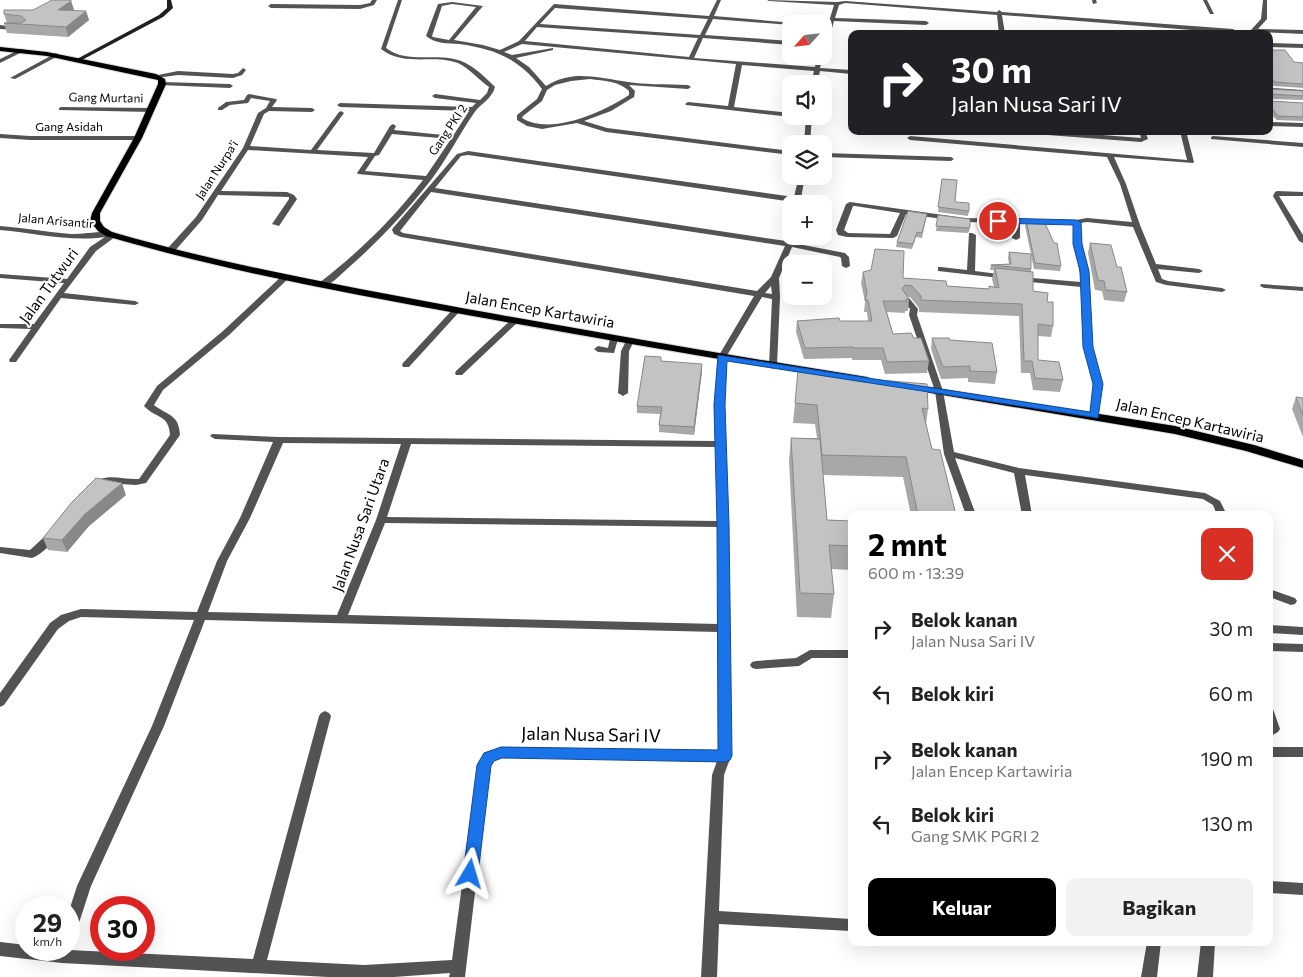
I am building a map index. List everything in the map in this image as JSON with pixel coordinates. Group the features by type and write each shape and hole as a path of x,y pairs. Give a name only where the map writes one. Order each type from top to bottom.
{"main road":[{"path":"78,60 158,18 170,8 169,0"},
{"path":"0,50 23,50 156,76 161,79 162,84 138,138 96,213 95,221 101,229 111,234"},
{"name":"Jalan Encep Kartawiria","path":"111,234 170,251 324,286 614,339 880,382"},
{"name":"Jalan Encep Kartawiria","path":"900,385 1175,430 1250,448 1303,464"}],"street":[{"path":"271,6 360,7 372,4 375,0"},
{"name":"Gang PKI 2","path":"324,286 402,211 429,178 474,109 492,92 492,87 462,64 450,60 397,56 385,51 383,48 400,0"},
{"path":"691,59 720,0"},
{"path":"769,0 837,4 851,2 1224,30"},
{"path":"1205,0 1212,13"},
{"path":"1256,30 1264,19 1265,0"},
{"path":"451,41 480,6 452,3 440,5 429,36 431,38 451,41 479,45 502,51 534,74 545,89"},
{"path":"837,4 834,19 926,23"},
{"path":"502,51 521,42 554,6 596,6 782,22"},
{"path":"999,12 1001,30"},
{"path":"536,25 782,42"},
{"path":"1,28 24,29"},
{"path":"1273,32 1303,32"},
{"path":"521,42 739,64 848,72"},
{"path":"1273,45 1303,46"},
{"path":"512,57 562,47"},
{"path":"0,61 23,50"},
{"path":"12,78 56,56"},
{"path":"731,108 739,64"},
{"path":"815,75 817,65"},
{"path":"156,76 178,73 233,76 240,74 243,70"},
{"path":"534,74 571,79"},
{"path":"621,83 632,91 632,96 622,104 577,121 538,127 528,126 519,119 520,115 540,100 545,89 553,84 571,79 590,77 621,83 688,87"},
{"path":"162,84 230,86"},
{"path":"1273,90 1303,92"},
{"name":"Jalan Nurpa'i","path":"170,251 191,229 246,148 261,114 268,109 273,98 249,96 246,102 228,104 220,109"},
{"path":"435,96 482,102"},
{"path":"688,104 782,113"},
{"path":"340,105 474,109"},
{"name":"Gang Murtani","path":"61,109 151,110"},
{"path":"268,109 312,110"},
{"path":"313,151 342,113"},
{"path":"596,114 600,124 606,130"},
{"path":"577,121 606,130 782,152"},
{"path":"1273,124 1303,125"},
{"path":"429,178 360,173 373,155 377,154 391,129 456,138"},
{"path":"1074,135 1141,140 1145,139 1144,135"},
{"path":"832,154 913,144 1110,155 1191,162 1184,135"},
{"path":"1212,135 1303,145"},
{"path":"1212,135 1218,147"},
{"name":"Gang Asidah","path":"0,136 30,138 138,138"},
{"path":"913,144 951,159"},
{"path":"246,148 373,155"},
{"path":"776,296 396,232 396,230 459,155 468,153 782,200"},
{"path":"1110,155 1123,184 1136,225 1162,283 1222,290"},
{"path":"431,190 782,243"},
{"path":"1302,239 1276,196 1277,193 1303,194"},
{"path":"215,194 287,194 292,196 293,199 276,224"},
{"path":"904,211 894,236 847,235 841,233 840,230 850,204 904,211 965,220 1076,222 1087,220 1136,225"},
{"path":"1016,221 1016,238"},
{"path":"1076,222 1078,244 1084,271 1088,347 1098,384 1094,416"},
{"name":"Jalan Arisantir","path":"0,228 82,236 111,234"},
{"name":"Jalan Tutwuri","path":"13,360 68,281 93,249 111,234"},
{"path":"971,272 972,235"},
{"path":"709,977 718,775 725,756 723,524 719,405 722,357 760,293 775,278 789,245"},
{"path":"794,245 842,255 845,257 846,266"},
{"path":"1154,266 1199,271"},
{"path":"941,269 1084,286"},
{"path":"0,276 68,281"},
{"path":"90,492 102,480 136,482 142,480 175,436 176,426 169,416 154,411 148,406 155,395 160,388 226,333 286,277"},
{"path":"773,366 775,278"},
{"path":"1264,286 1303,289"},
{"path":"60,295 135,303"},
{"path":"906,300 914,309 913,314 939,391 949,454 970,511"},
{"path":"406,365 457,310"},
{"path":"459,373 515,320"},
{"path":"0,326 36,327"},
{"path":"598,350 611,351 614,339"},
{"path":"623,393 625,351 630,341"},
{"path":"215,436 279,440 721,444"},
{"path":"80,898 158,726 222,561 244,518 279,440"},
{"name":"Jalan Nusa Sari Utara","path":"341,620 381,520 407,441"},
{"path":"949,454 1019,471 1205,496 1214,500 1220,506 1221,511"},
{"path":"1019,471 1026,511"},
{"path":"381,520 723,524"},
{"path":"0,550 32,554 45,544 60,525"},
{"path":"1273,594 1291,601"},
{"path":"0,702 54,626 65,618 81,613 201,618 723,628"},
{"path":"1273,629 1303,630"},
{"path":"1273,647 1303,648"},
{"path":"756,666 799,662 810,654 848,654"},
{"path":"258,967 325,716"},
{"name":"Jalan Nusa Sari IV","path":"458,972 484,765 489,757 501,752 725,756"},
{"path":"1273,752 1303,752"},
{"path":"1273,887 1303,889"},
{"path":"711,917 848,925"},
{"path":"1149,977 1153,946"},
{"path":"1205,977 1208,946"},
{"path":"0,949 15,950"},
{"path":"80,954 366,974 458,972"}],"building":[{"path":"52,0 71,0 58,10 86,11 66,27 4,23 21,23 26,20 21,16 4,14 4,10 33,10"},
{"path":"1273,50 1285,50 1294,62 1303,63 1303,84 1275,82 1273,80"},
{"path":"1273,89 1303,91 1303,96 1273,94"},
{"path":"1273,101 1303,103 1303,117 1278,116 1273,110"},
{"path":"942,179 957,180 955,202 969,203 969,211 938,207"},
{"path":"908,211 927,214 922,233 917,232 913,244 897,242"},
{"path":"938,215 970,219 970,227 936,226"},
{"path":"1026,220 1044,221 1054,243 1057,243 1061,266 1035,263"},
{"path":"1090,243 1111,245 1117,267 1121,267 1127,292 1106,290 1104,281 1098,280"},
{"path":"875,249 904,251 903,278 946,281 947,286 989,289 989,286 999,288 995,268 1033,272 1033,291 1048,293 1047,302 1053,302 1053,326 1038,324 1038,360 1059,362 1063,380 1035,378 1032,361 1024,361 1022,304 921,300 921,296 912,286 905,285 902,289 909,299 906,299 907,301 883,301 893,334 911,333 914,338 921,338 929,361 887,362 883,348 805,348 797,321 839,318 840,321 872,321 868,300 865,300 867,293 863,272 871,270"},
{"path":"1009,252 1031,254 1031,269 991,265 1011,264"},
{"path":"932,338 992,343 997,372 970,371 970,366 943,367"},
{"path":"645,356 661,357 661,361 702,364 694,427 659,425 662,407 637,406"},
{"path":"798,370 819,371 819,375 927,384 928,409 922,408 932,449 940,450 955,511 917,511 906,457 822,455 817,405 795,403"},
{"path":"1296,397 1303,398 1303,415"},
{"path":"791,438 820,439 827,520 848,521 848,546 829,545 834,594 800,593"},
{"path":"96,478 122,483 85,514 62,540 43,538 72,502"}],"route":[{"path":"470,874 484,765 489,757 501,752 725,756 723,524 719,405 722,357 1094,416 1098,384 1088,347 1084,271 1078,244 1076,222 998,221"}]}
